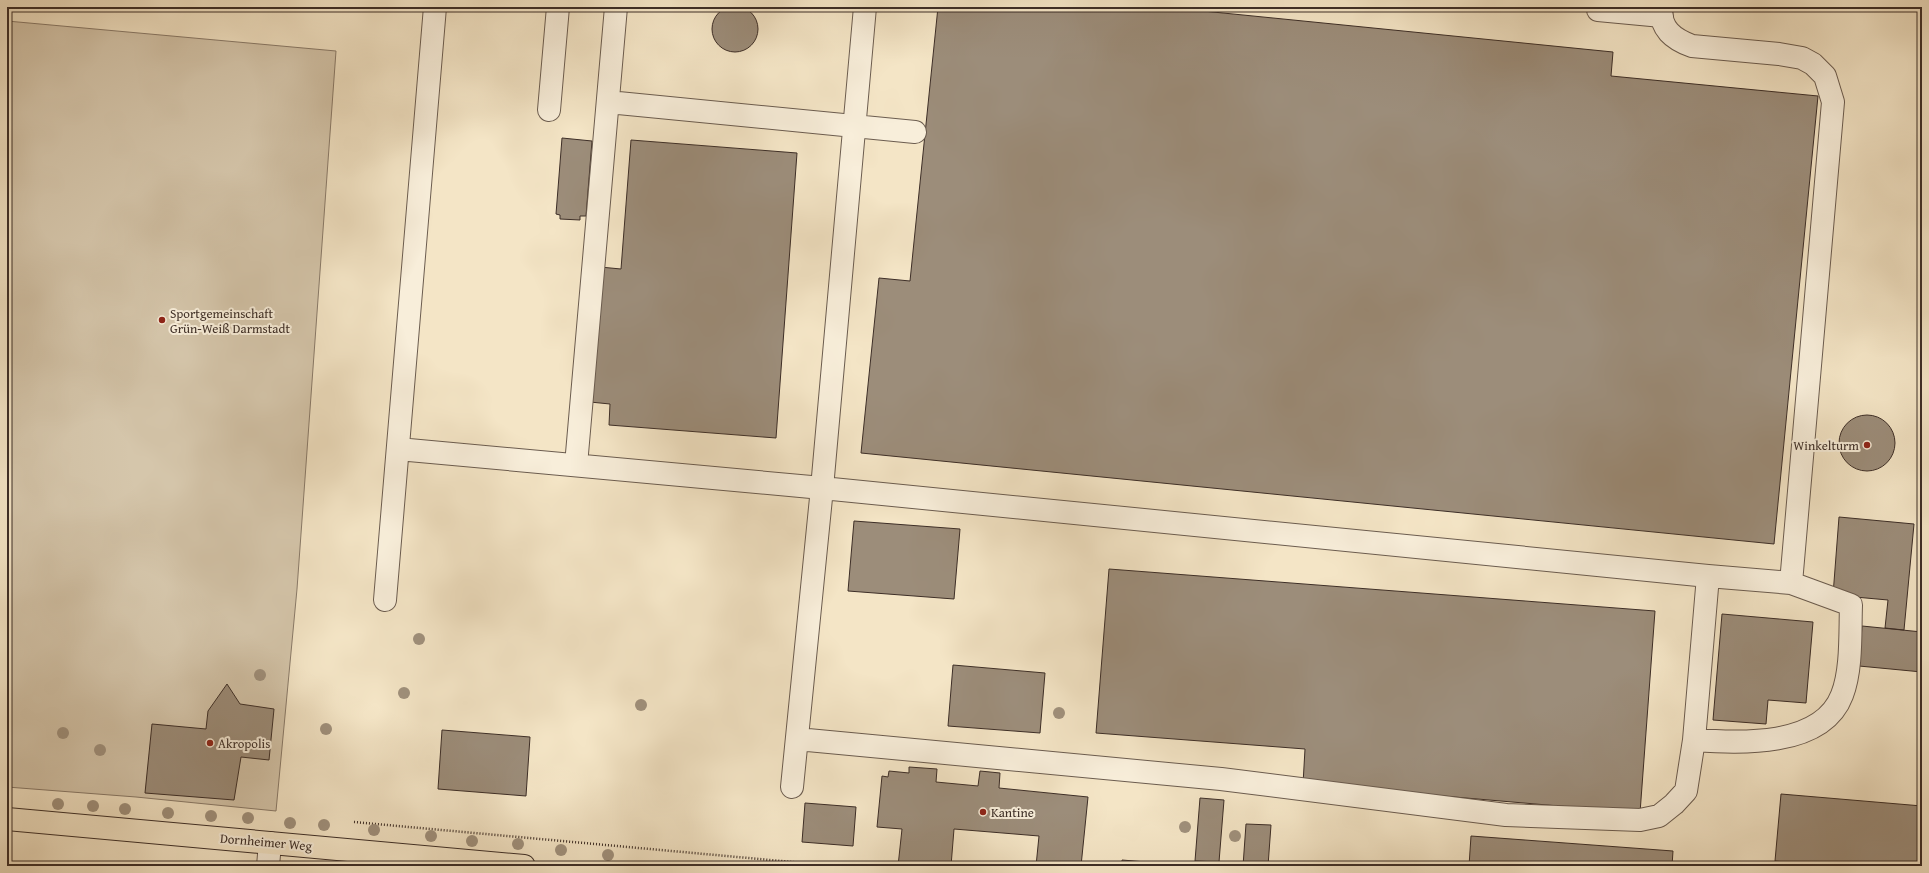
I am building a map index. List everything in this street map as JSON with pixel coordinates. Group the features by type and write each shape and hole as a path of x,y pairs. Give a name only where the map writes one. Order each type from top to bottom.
{"main road":[{"name":"Dornheimer Weg","path":"7,819 524,866"}],"street":[{"path":"385,600 435,7"},
{"path":"549,110 558,7"},
{"path":"576,465 616,7"},
{"path":"792,788 822,488 865,7"},
{"path":"1598,10 1662,11 1666,30 1674,38 1692,46 1779,54 1802,58 1813,64 1825,76 1833,102 1791,583"},
{"path":"608,102 915,132"},
{"path":"398,449 822,488 1791,583 1851,605 1846,676 1842,696 1829,714 1815,726 1800,733 1756,741 1731,742 1694,740"},
{"path":"797,739 1221,779 1506,815 1640,820 1659,816 1674,804 1686,791 1694,740 1708,576"},
{"path":"268,866 270,843"}],"shaded area":[{"name":"Sportgemeinschaft Grün-Weiß Darmstadt","path":"7,21 336,51 297,589 276,811 136,797 7,787"}],"building":[{"path":"735,6 748,10 754,16 758,29 754,42 748,48 735,52 722,48 716,42 712,29 716,16 722,10"},
{"path":"240,7 273,7 273,10"},
{"path":"938,7 1163,7 1613,52 1611,76 1818,96 1774,544 861,453 879,278 910,281"},
{"path":"562,138 592,141 586,216 580,216 580,220 560,219 560,215 556,214"},
{"path":"631,140 797,153 776,438 609,425 610,404 590,402 600,267 621,269"},
{"name":"Winkelturm","path":"1867,415 1878,417 1887,423 1893,432 1895,443 1893,454 1887,463 1878,469 1867,471 1856,469 1847,463 1841,454 1839,443 1841,432 1847,423 1856,417"},
{"path":"1839,517 1914,524 1904,630 1885,628 1888,600 1833,595"},
{"path":"854,521 960,529 954,599 848,591"},
{"path":"1109,569 1655,611 1640,813 1303,784 1305,749 1096,733"},
{"path":"1722,614 1813,622 1806,703 1768,700 1766,724 1713,720"},
{"path":"1862,626 1922,632 1922,672 1859,666"},
{"path":"953,665 1045,673 1040,733 948,726"},
{"name":"Akropolis","path":"227,684 240,704 274,709 269,760 241,757 234,800 145,793 152,724 206,729 208,711"},
{"path":"442,730 530,737 526,796 438,789"},
{"name":"Kantine","path":"909,767 937,769 936,782 978,786 980,771 1000,773 999,788 1088,797 1081,866 1036,866 1039,836 954,829 951,866 898,866 902,829 877,827 882,776 888,777 889,771 909,773"},
{"path":"1781,794 1922,806 1922,866 1828,866 1775,861"},
{"path":"1200,798 1224,800 1219,862 1195,861"},
{"path":"805,803 856,807 853,846 802,842"},
{"path":"1246,824 1271,825 1268,866 1243,866"},
{"path":"1471,836 1673,851 1672,866 1469,866"},
{"path":"1122,860 1194,866 1122,866"},
{"path":"998,862 1025,865 1025,866 997,866"}],"place":[{"name":"Sportgemeinschaft Grün-Weiß Darmstadt","path":"162,320"},
{"name":"Winkelturm","path":"1867,445"},
{"name":"Akropolis","path":"210,743"},
{"name":"Kantine","path":"983,812"}]}
